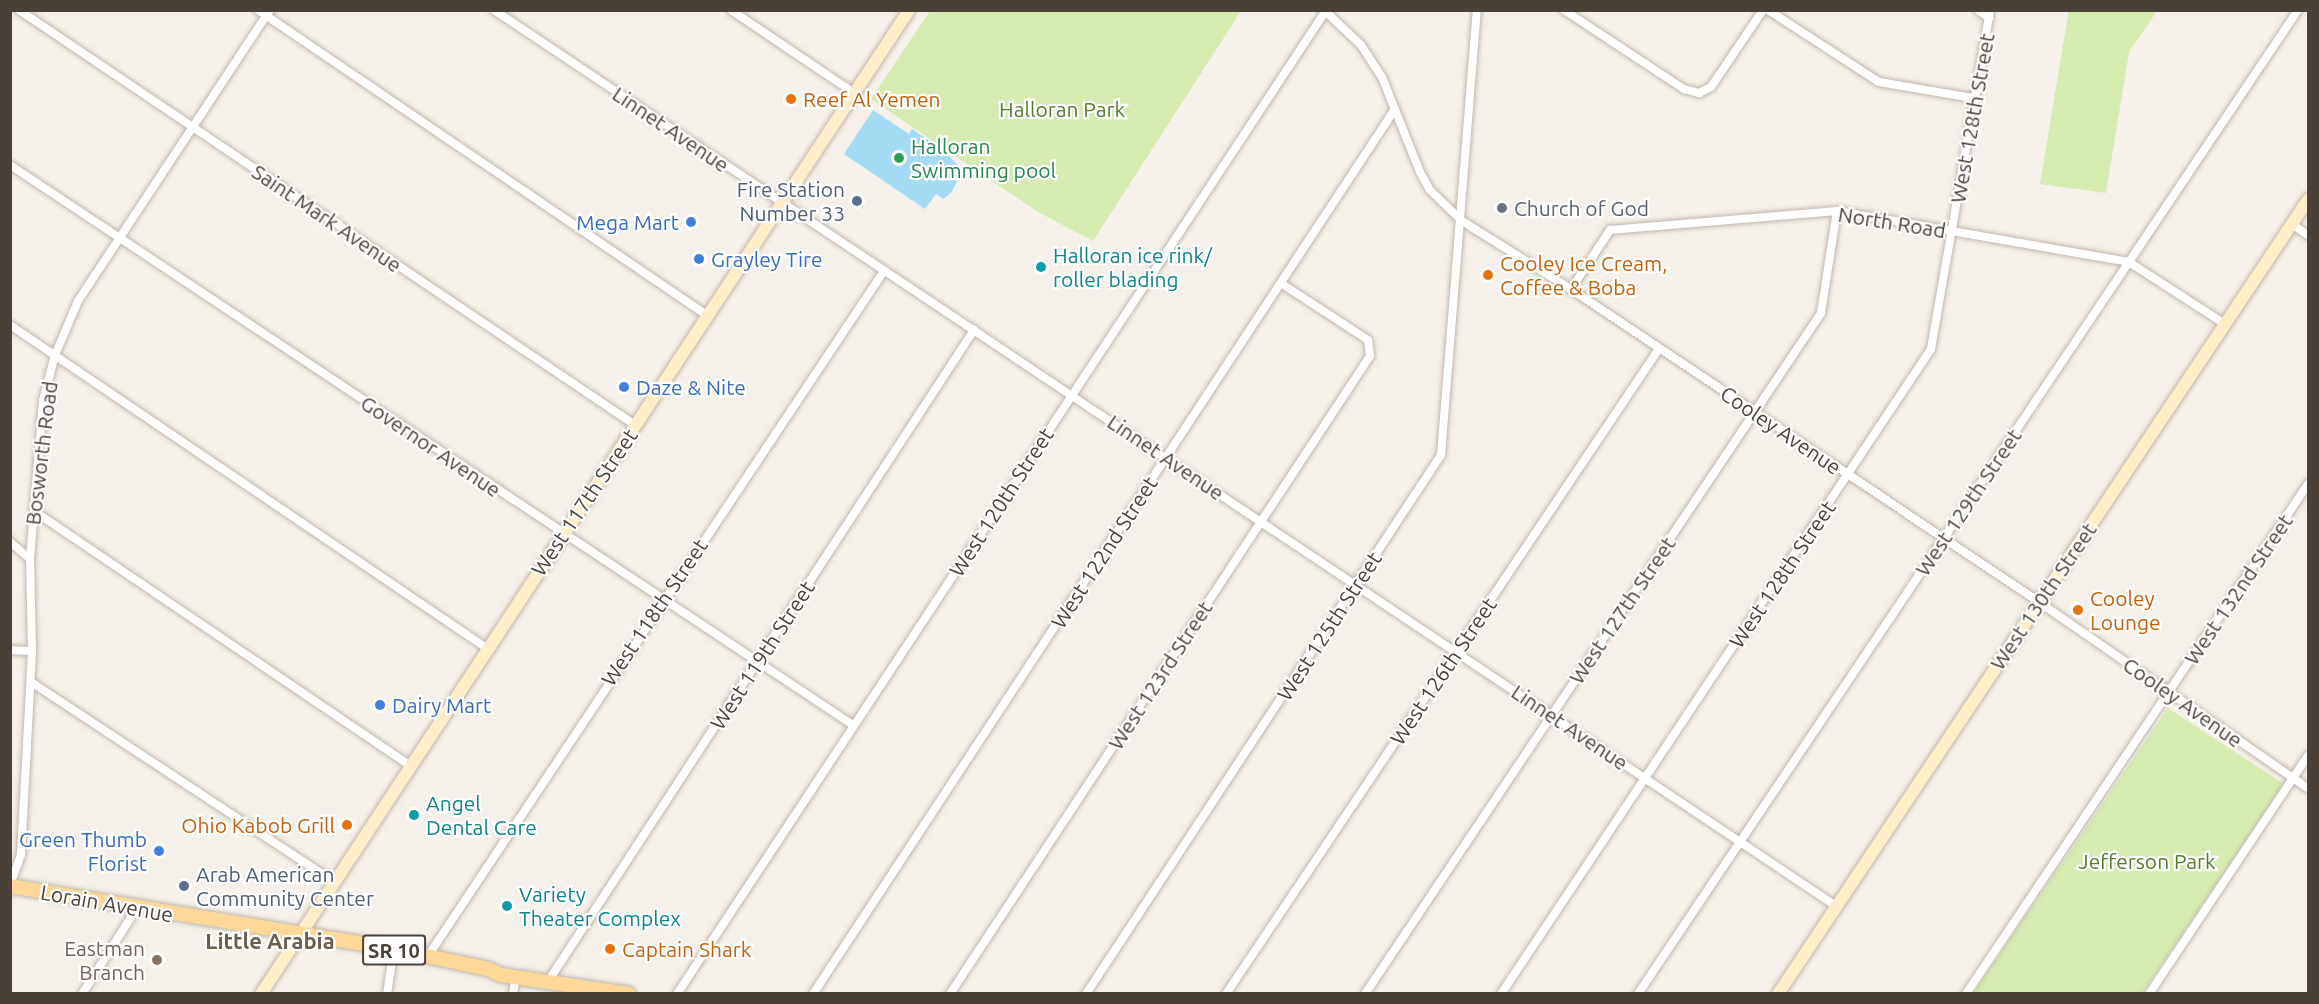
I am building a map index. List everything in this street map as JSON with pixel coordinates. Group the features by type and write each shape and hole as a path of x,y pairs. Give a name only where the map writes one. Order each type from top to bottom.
{"main road":[{"name":"West 117th Street","path":"261,993 909,10"},
{"name":"West 130th Street","path":"1778,993 2308,200"},
{"name":"Lorain Avenue","path":"10,886 428,956 488,969 501,975 516,975 629,993"}],"street":[{"name":"Saint Mark Avenue","path":"19,10 635,425"},
{"path":"258,10 268,13 708,316"},
{"name":"Linnet Avenue","path":"494,10 782,204 1167,457 1836,906"},
{"path":"730,10 854,93"},
{"name":"West 125th Street","path":"1086,993 1441,455 1462,220 1477,10"},
{"path":"1564,10 1684,89 1699,93 1711,87 1763,10"},
{"path":"1768,10 1879,82 1973,99"},
{"path":"1978,10 1989,14"},
{"name":"West 129th Street","path":"1638,993 2298,10"},
{"name":"Cooley Avenue","path":"1324,11 1360,45 1382,77 1411,154 1430,190 1462,220 1571,289 1943,540 2039,602 2308,788"},
{"name":"West 120th Street","path":"677,993 1324,11"},
{"name":"Bosworth Road","path":"10,886 21,855 32,651 30,559 43,401 55,355 78,301 268,13"},
{"name":"West 128th Street","path":"1501,993 1931,349 1989,14"},
{"name":"West 122nd Street","path":"813,993 1395,110"},
{"name":"Governor Avenue","path":"10,165 662,601 853,725"},
{"name":"North Road","path":"1571,289 1610,230 1837,211 2129,261 2225,324"},
{"name":"West 127th Street","path":"1365,993 1821,313 1837,211"},
{"path":"2292,224 2308,235"},
{"name":"West 118th Street","path":"428,956 662,601 884,271"},
{"name":"West 123rd Street","path":"950,993 1370,356 1368,340 1282,284"},
{"path":"10,325 488,649"},
{"name":"West 119th Street","path":"549,980 974,330"},
{"name":"West 126th Street","path":"1226,993 1659,349"},
{"name":"West 132nd Street","path":"1965,993 2308,484"},
{"path":"34,512 411,766"},
{"path":"10,542 30,559"},
{"path":"10,650 32,651"},
{"path":"31,682 334,882"},
{"path":"2149,993 2308,756"},
{"path":"82,993 137,908"},
{"path":"387,993 394,950"},
{"path":"513,993 516,975"}],"green space":[{"path":"2069,10 2157,11 2129,52 2106,193 2040,184"},
{"name":"Halloran Park","path":"930,11 1241,11 1093,241 1038,212 871,99"},
{"name":"Jefferson Park","path":"2168,708 2284,784 2212,891 2142,993 1973,993"}],"water":[{"name":"Halloran Swimming pool","path":"873,110 909,134 912,129 944,151 963,170 951,193 943,199 936,194 925,209 844,154"}],"place":[{"name":"Reef Al Yemen","path":"791,99"},
{"name":"Halloran Swimming pool","path":"899,158"},
{"name":"Fire Station Number 33","path":"857,201"},
{"name":"Church of God","path":"1502,208"},
{"name":"Mega Mart","path":"691,222"},
{"name":"Grayley Tire","path":"699,259"},
{"name":"Halloran ice rink/ roller blading","path":"1041,267"},
{"name":"Cooley Ice Cream, Coffee & Boba","path":"1488,275"},
{"name":"Daze & Nite","path":"624,387"},
{"name":"Cooley Lounge","path":"2078,610"},
{"name":"Dairy Mart","path":"380,705"},
{"name":"Angel Dental Care","path":"414,815"},
{"name":"Ohio Kabob Grill","path":"347,825"},
{"name":"Green Thumb Florist","path":"159,851"},
{"name":"Arab American Community Center","path":"184,886"},
{"name":"Variety Theater Complex","path":"507,906"},
{"name":"Captain Shark","path":"610,949"},
{"name":"Eastman Branch","path":"157,960"}],"district":[{"name":"Little Arabia","path":"270,941"}]}
